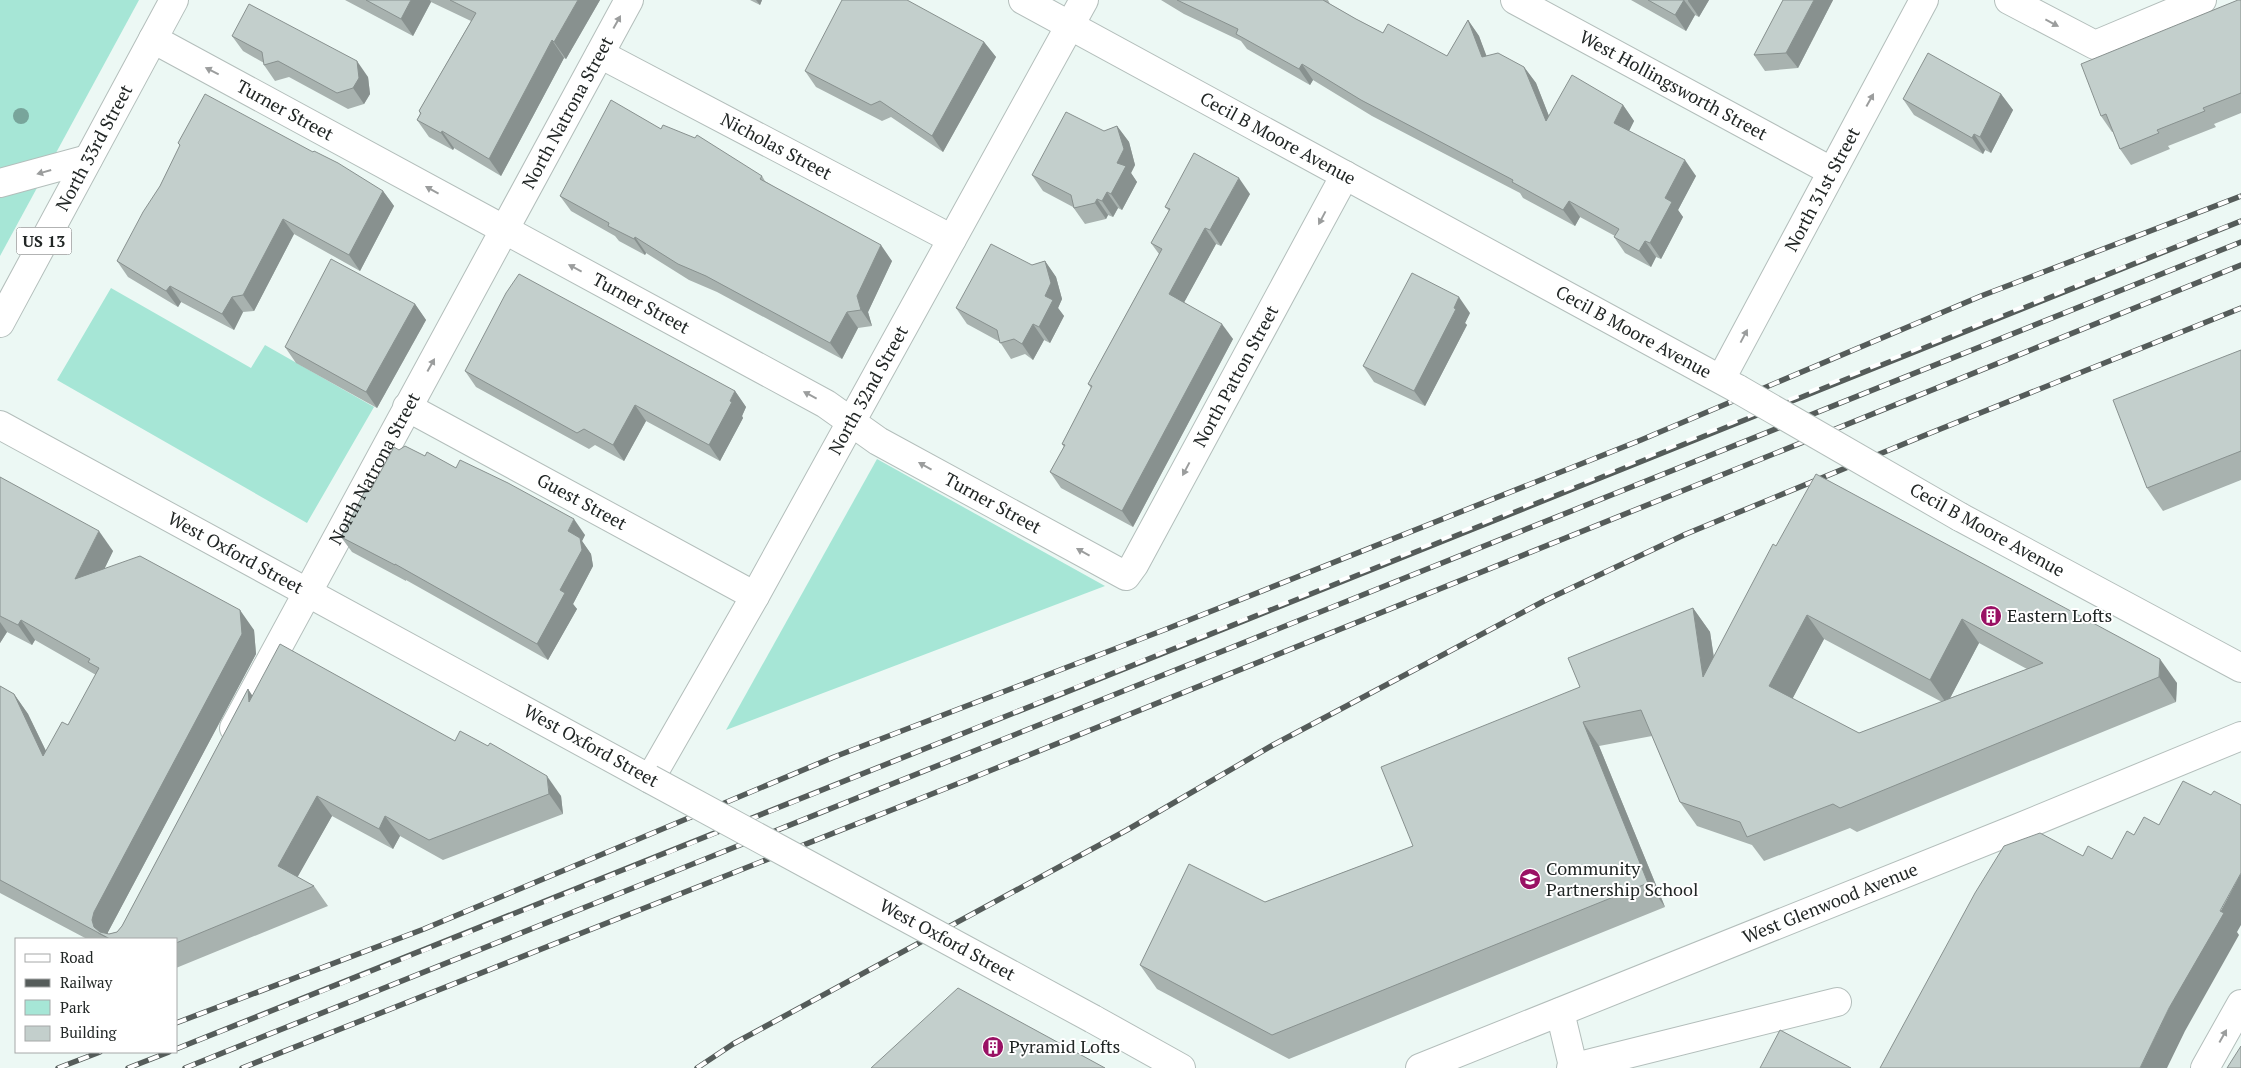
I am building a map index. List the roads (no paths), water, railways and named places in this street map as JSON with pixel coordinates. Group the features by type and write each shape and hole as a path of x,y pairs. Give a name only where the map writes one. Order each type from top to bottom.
{"street":[{"name":"North 33rd Street","path":"0,323 174,0"},
{"name":"North Natrona Street","path":"224,747 407,407 630,0"},
{"name":"Cecil B Moore Avenue","path":"1023,0 1730,384 1960,516 2241,668"},
{"name":"North 32nd Street","path":"650,779 755,596 1084,0"},
{"name":"West Hollingsworth Street","path":"1515,0 1831,171"},
{"name":"North 31st Street","path":"1730,384 1831,171 1924,0"},
{"path":"2009,0 2095,45 2202,0"},
{"name":"Turner Street","path":"153,39 826,404 878,440 1126,576"},
{"name":"Nicholas Street","path":"600,54 952,239"},
{"path":"0,182 88,159"},
{"name":"North Patton Street","path":"1126,576 1345,175"},
{"name":"Guest Street","path":"407,407 755,596"},
{"name":"West Oxford Street","path":"0,426 1181,1068"},
{"name":"West Glenwood Avenue","path":"1420,1068 2018,828 2241,736"},
{"path":"1999,863 2018,828"},
{"path":"1560,1012 1572,1067 1837,1002"},
{"path":"2205,1068 2241,1004"}],"railway":[{"path":"178,1022 424,929 834,757 1169,628 1641,440 1981,296 2241,196"},
{"path":"178,1048 1724,426 2241,221"},
{"path":"185,1068 2241,242"},
{"path":"242,1068 967,780 2241,265"},
{"path":"697,1068 733,1044 1127,830 1273,745 1546,600 1686,534 2241,308"},
{"path":"58,1068 97,1053"},
{"path":"128,1068 166,1053"}],"place":[{"name":"Eastern Lofts","path":"1991,616"},
{"name":"Community Partnership School","path":"1530,879"},
{"name":"Pyramid Lofts","path":"993,1047"}]}
